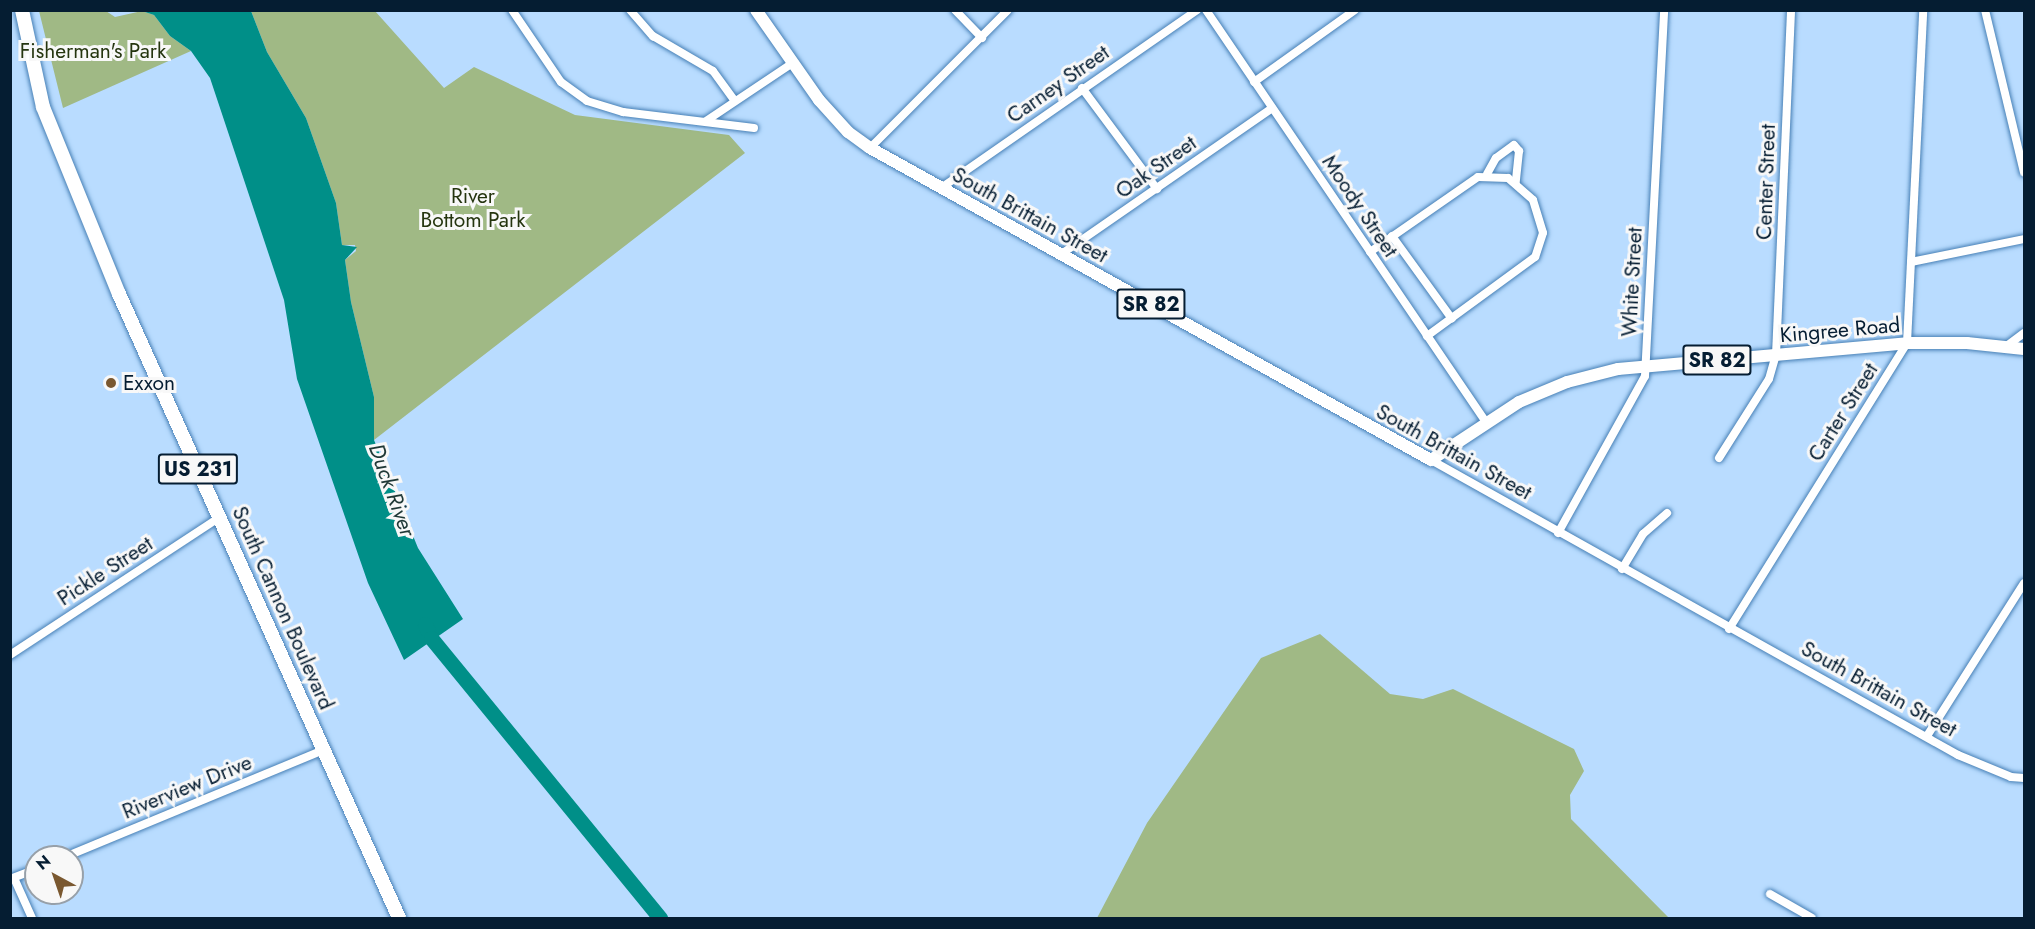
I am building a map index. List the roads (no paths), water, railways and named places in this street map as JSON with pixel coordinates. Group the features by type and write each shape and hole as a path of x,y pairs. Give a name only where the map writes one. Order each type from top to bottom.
{"highway":[{"name":"South Cannon Boulevard","path":"22,10 46,116 119,294 399,918"}],"main road":[{"name":"SR 82","path":"756,10 791,64 836,119 870,148"},
{"name":"South Brittain Street","path":"870,148 1431,460"},
{"name":"Kingree Road","path":"1431,460 1519,402 1568,382 1646,365 1907,344 2008,345 2025,349"}],"street":[{"path":"512,10 561,82 587,101 623,112 754,128"},
{"path":"630,10 653,36 713,71 735,101"},
{"path":"956,10 982,38"},
{"path":"870,148 1008,10"},
{"name":"Carney Street","path":"941,188 1197,10"},
{"name":"Moody Street","path":"1206,10 1486,422"},
{"path":"1254,82 1354,10"},
{"name":"White Street","path":"1558,533 1638,395 1646,365 1664,10"},
{"name":"Center Street","path":"1719,458 1769,379 1776,355 1791,10"},
{"name":"Carter Street","path":"1729,629 1907,344 1923,10"},
{"path":"1985,10 2025,172"},
{"path":"706,121 791,64"},
{"path":"1082,88 1157,189"},
{"name":"Oak Street","path":"1060,255 1272,108"},
{"path":"1487,174 1496,158 1514,145 1519,151 1516,182"},
{"path":"1370,252 1469,180 1487,174 1516,182 1539,211 1543,222 1541,246 1527,266 1427,336"},
{"path":"1392,236 1452,319"},
{"path":"1911,262 2025,239"},
{"path":"2008,345 2025,333"},
{"name":"South Brittain Street","path":"1431,460 1729,629 1958,755 2011,777 2025,778"},
{"path":"1622,569 1643,534 1666,513"},
{"name":"Pickle Street","path":"10,655 220,517"},
{"path":"1927,736 2025,584"},
{"name":"Riverview Drive","path":"84,849 323,750"},
{"path":"12,879 32,918"},
{"path":"1770,894 1812,918"}],"water":[{"path":"142,11 251,11 267,52 306,118 336,203 342,245 357,247 345,260 351,302 374,397 374,440 418,548 463,619 404,660 368,583 297,379 284,300 210,78 191,51 170,36 154,15"}],"waterway":[{"name":"Duck River","path":"425,624 431,638 660,918"}],"place":[{"name":"Exxon","path":"111,383"}],"park label":[{"name":"Fisherman's Park","path":"93,51"},
{"name":"River Bottom Park","path":"473,208"}]}
